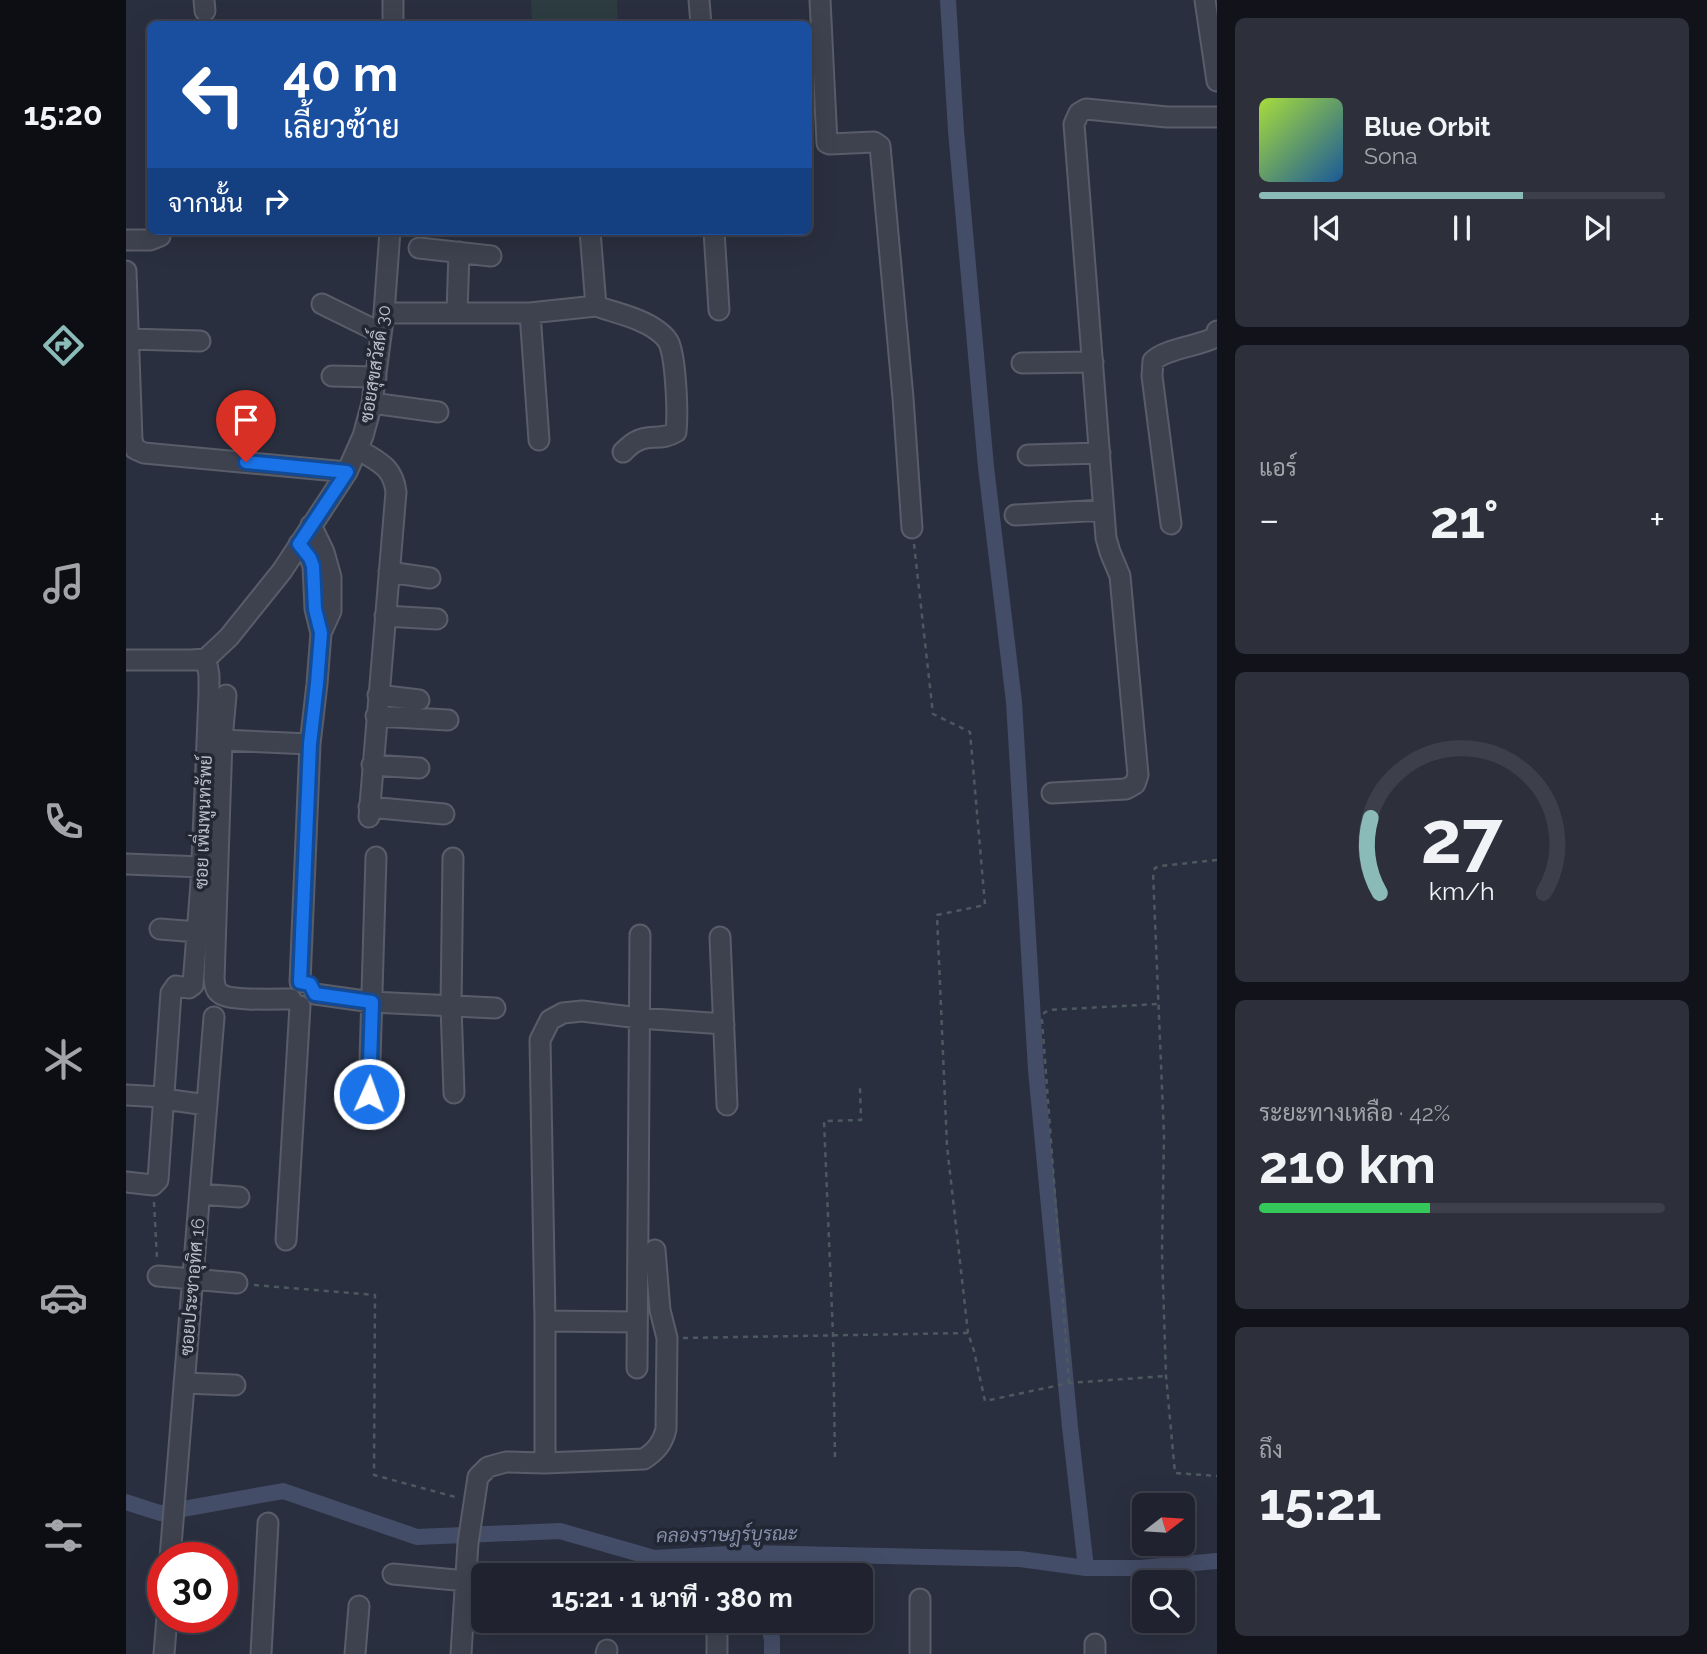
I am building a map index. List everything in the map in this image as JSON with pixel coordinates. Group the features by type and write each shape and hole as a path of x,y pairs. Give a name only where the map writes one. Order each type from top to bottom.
{"street":[{"path":"393,0 393,21"},
{"path":"699,0 701,21"},
{"path":"820,0 827,143 874,142 880,146 912,528"},
{"path":"1205,0 1217,81"},
{"path":"1052,793 1126,789 1135,783 1139,775 1120,576 1110,552 1104,510 1074,124 1079,113 1086,109 1167,117 1217,117"},
{"path":"126,240 155,239 160,235"},
{"name":"ซอยสุขสวัสดิ์ 30","path":"206,659 229,637 282,571 347,472 358,449 372,403 376,377 390,235"},
{"path":"590,235 596,306"},
{"path":"714,235 719,310"},
{"path":"419,248 491,256"},
{"path":"457,313 460,253"},
{"path":"126,271 132,440 135,449 144,453 347,472"},
{"path":"322,304 381,333"},
{"path":"384,313 530,313 596,306 659,331 668,341 673,356 676,432 667,437 635,441 623,452"},
{"path":"530,313 539,440"},
{"path":"1171,524 1152,376 1153,361 1165,353 1206,342 1216,337 1217,331"},
{"path":"128,339 200,341"},
{"path":"1022,363 1093,362"},
{"path":"332,376 376,377"},
{"path":"372,403 438,412"},
{"path":"358,449 388,469 396,492 369,812 443,814"},
{"path":"1028,455 1100,453"},
{"path":"1015,515 1104,510"},
{"path":"312,525 331,577 331,611 321,633"},
{"path":"286,1240 302,995 310,744 321,633 315,609 313,566 299,544"},
{"path":"389,572 430,578"},
{"path":"385,616 437,619"},
{"path":"126,660 206,659"},
{"name":"ซอย เพิ่มพูนทรัพย์","path":"167,1099 171,993 176,986 189,988 193,985 202,867 209,675 206,659"},
{"path":"226,695 214,979 215,988 221,995 232,998 302,995 372,1002 495,1007"},
{"path":"378,695 419,700"},
{"path":"376,716 448,720"},
{"path":"222,740 310,744"},
{"path":"372,765 419,768"},
{"path":"369,1094 376,857"},
{"path":"453,858 451,1006 454,1093"},
{"path":"126,864 202,867"},
{"path":"160,929 197,932"},
{"path":"637,1368 640,935"},
{"path":"720,937 727,1105"},
{"path":"545,1463 540,1040 550,1020 563,1013 582,1011 724,1024"},
{"name":"ซอยประชาอุทิศ 16","path":"171,1542 214,1017"},
{"path":"126,1095 207,1105"},
{"path":"126,1182 153,1185 158,1181 167,1099"},
{"path":"200,1194 239,1197"},
{"path":"461,1654 468,1543 478,1477 488,1467 506,1462 644,1459 654,1452 664,1439 667,1338 660,1310 655,1250"},
{"path":"158,1276 237,1283"},
{"path":"545,1321 637,1322"},
{"path":"184,1383 235,1385"},
{"path":"261,1654 268,1523"},
{"path":"393,1574 466,1581"},
{"path":"920,1599 920,1654"},
{"path":"355,1654 359,1606"},
{"path":"164,1654 166,1633"},
{"path":"717,1654 718,1633"}],"path":[{"path":"912,528 933,714 970,732 985,905 937,915 947,1146 968,1333 985,1401 1069,1383 1166,1376"},
{"path":"1217,860 1160,866 1153,872 1164,1136 1162,1253 1166,1376 1175,1473 1217,1476"},
{"path":"1069,1383 1042,1020 1044,1013 1049,1010 1158,1004"},
{"path":"835,1457 834,1335 824,1121 861,1120 860,1088"},
{"path":"153,1185 158,1276"},
{"path":"237,1283 374,1295 374,1475 473,1502"},
{"path":"667,1338 968,1333"}],"shaded area":[{"path":"531,0 617,0 618,21 532,21"}],"waterway":[{"path":"948,0 956,131 986,467 1014,702 1036,1070 1086,1568"},
{"name":"คลองราษฎร์บูรณะ","path":"126,1502 160,1513 283,1491 417,1537 560,1531 654,1558 748,1553 1020,1559 1086,1568 1140,1568 1217,1561"},
{"path":"748,1553 751,1563"},
{"path":"770,1633 772,1654"}],"route":[{"path":"246,462 347,472 299,544 313,566 315,609 321,633 310,744 300,982 310,984 315,994 372,1002 369,1094"}]}
